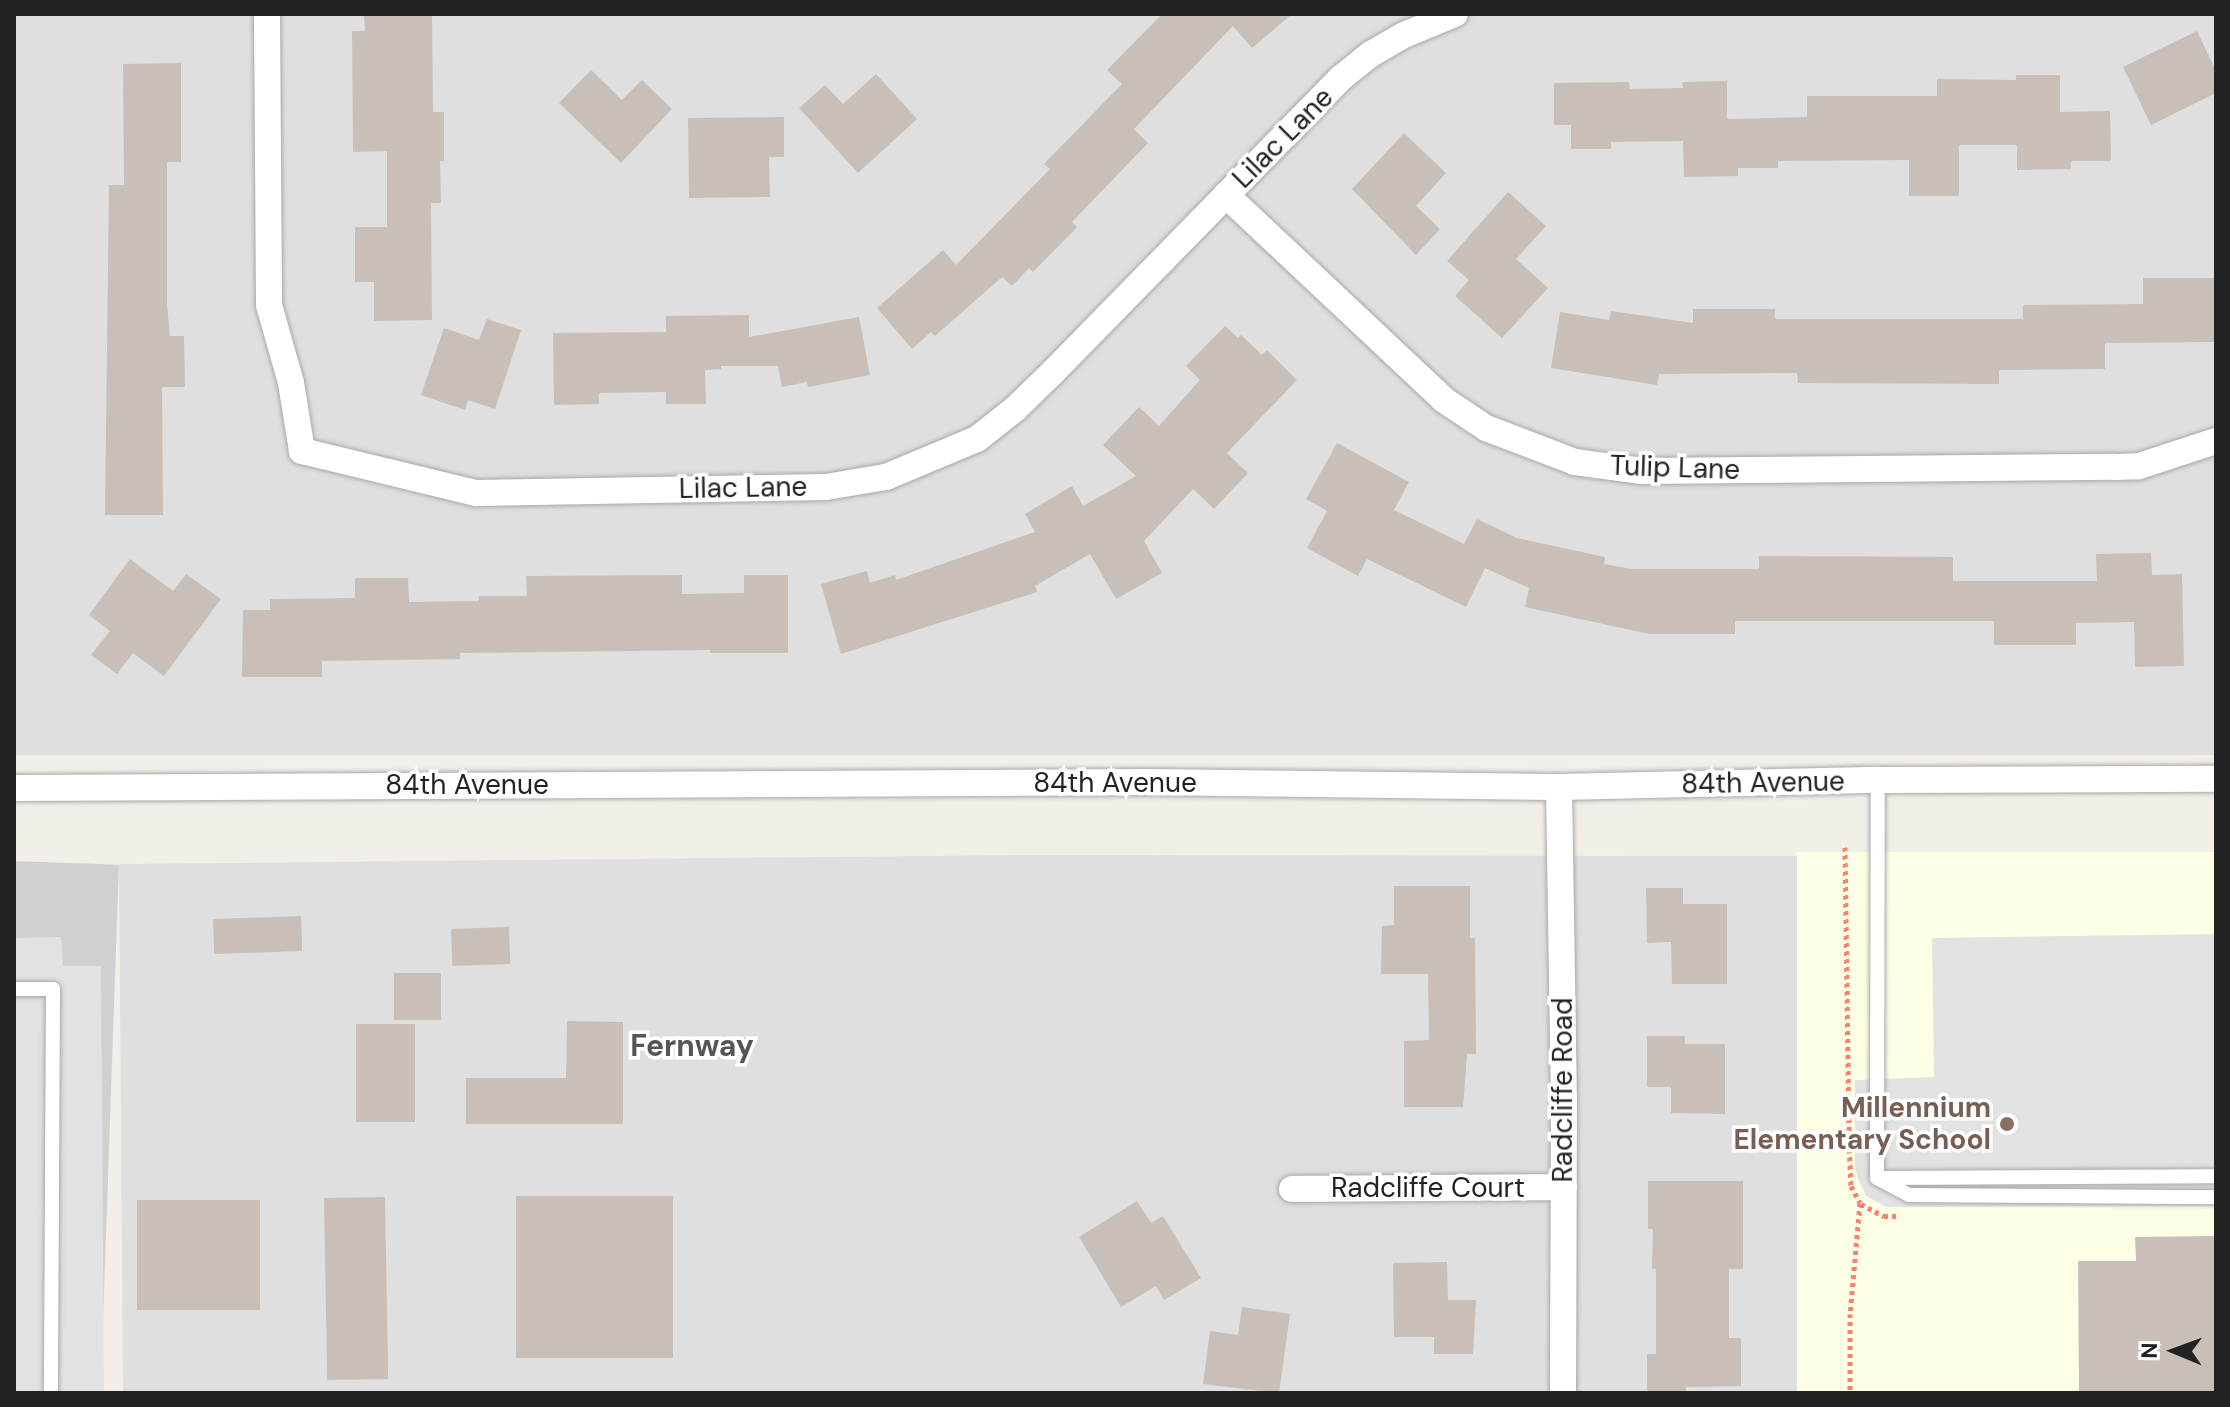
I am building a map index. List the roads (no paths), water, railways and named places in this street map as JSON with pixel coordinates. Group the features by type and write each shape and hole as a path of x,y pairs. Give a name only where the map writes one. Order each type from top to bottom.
{"street":[{"name":"Lilac Lane","path":"267,14 269,305 291,383 302,451 476,493 826,487 886,477 977,439 1015,409 1341,78 1371,54 1404,35 1455,14"},
{"name":"Tulip Lane","path":"1226,195 1444,400 1486,428 1575,462 1642,471 2115,467 2139,466 2216,441"},
{"name":"84th Avenue","path":"14,788 1149,782 1559,787 1878,780 2216,779"},
{"name":"Radcliffe Road","path":"1559,787 1563,1393"},
{"name":"Radcliffe Court","path":"1292,1189 1564,1187"}],"lane":[{"path":"1877,1178 1878,780"},
{"path":"14,989 53,989 51,1393"},
{"path":"1877,1178 2216,1176"},
{"path":"1877,1178 1909,1195 2216,1197"}],"place":[{"name":"Millennium Elementary School","path":"2007,1124"}],"district":[{"name":"Fernway","path":"692,1046"}]}
